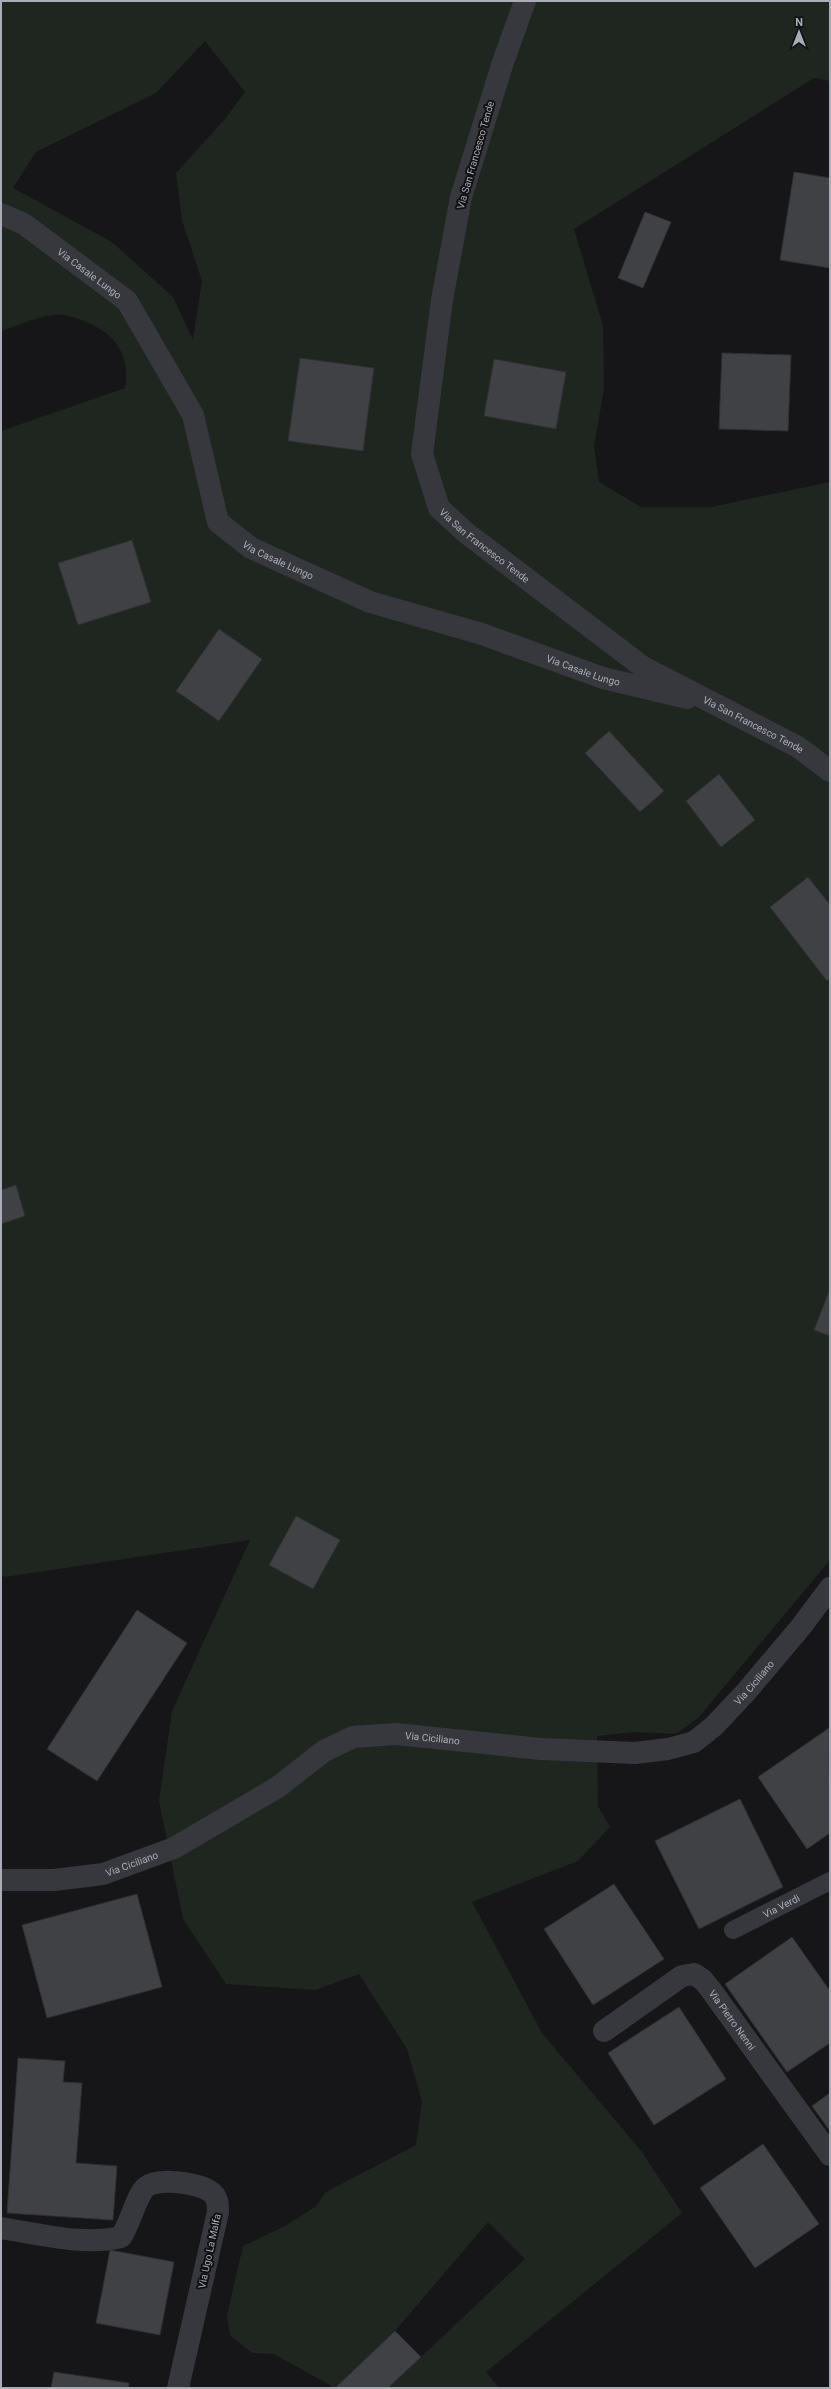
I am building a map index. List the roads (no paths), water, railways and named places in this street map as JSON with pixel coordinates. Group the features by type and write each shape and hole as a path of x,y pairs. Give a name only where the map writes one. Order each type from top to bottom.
{"street":[{"name":"Via San Francesco Tende","path":"525,1 503,62 461,197 442,300 422,454 439,508 465,532 643,667 798,746 830,771"},
{"name":"Via Casale Lungo","path":"1,214 24,224 127,301 193,415 218,522 251,548 370,602 482,634 604,678 721,706"},
{"name":"Via Ciciliano","path":"1,1880 54,1880 103,1874 174,1848 278,1787 324,1750 353,1737 396,1734 541,1749 635,1753 668,1749 694,1742 714,1726 746,1692 800,1628 830,1588"},
{"name":"Via Pietro Nenni","path":"604,2031 682,1976 694,1974 703,1980 711,1990 830,2155"},
{"name":"Via Ugo La Malfa","path":"1,2228 91,2241 107,2240 121,2236 129,2226 138,2198 146,2186 159,2183 184,2182 211,2192 218,2204 218,2212 178,2388"}],"lane":[{"name":"Via Verdi","path":"733,1930 830,1881"}]}
